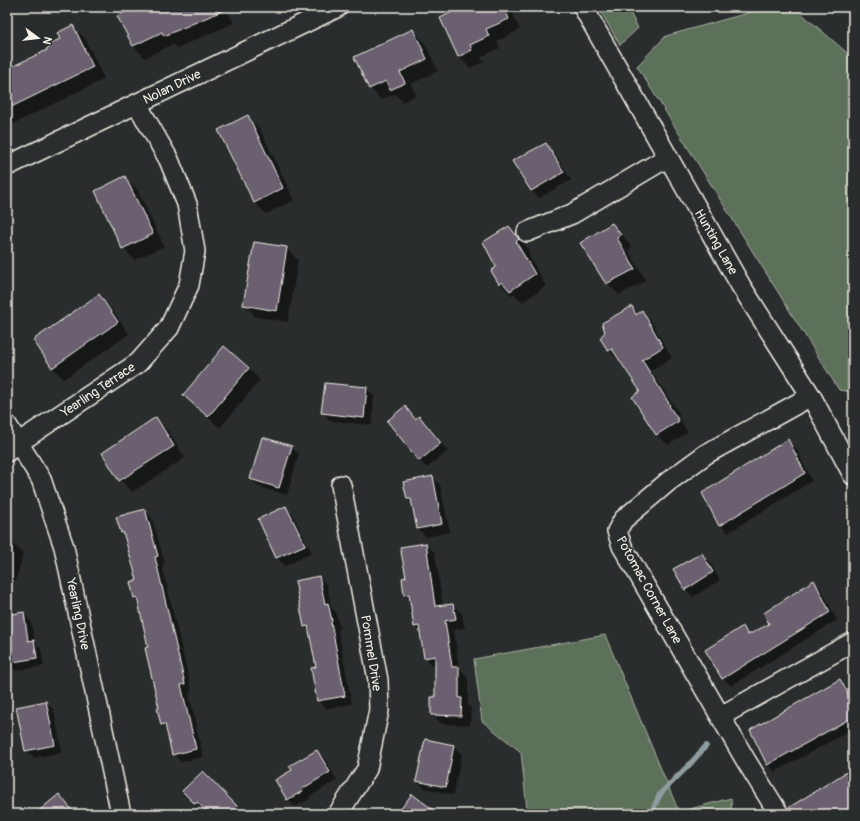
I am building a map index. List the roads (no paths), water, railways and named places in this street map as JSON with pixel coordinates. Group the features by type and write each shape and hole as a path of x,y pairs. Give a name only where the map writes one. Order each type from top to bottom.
{"street":[{"name":"Nolan Drive","path":"7,166 338,7"},
{"name":"Hunting Lane","path":"583,7 741,286 811,396 853,475"},
{"name":"Yearling Terrace","path":"12,448 138,363 169,328 189,285 195,251 187,204 169,160 137,104"},
{"path":"527,232 572,214 668,157"},
{"name":"Potomac Corner Lane","path":"779,814 622,546 617,531 623,520 669,481 706,454 811,396"},
{"name":"Yearling Drive","path":"7,425 12,448 41,479 64,547 121,814"},
{"name":"Pommel Drive","path":"338,814 367,769 379,710 378,680 341,485"},
{"path":"721,716 853,642"}],"waterway":[{"path":"651,814 660,794 706,746"}]}
